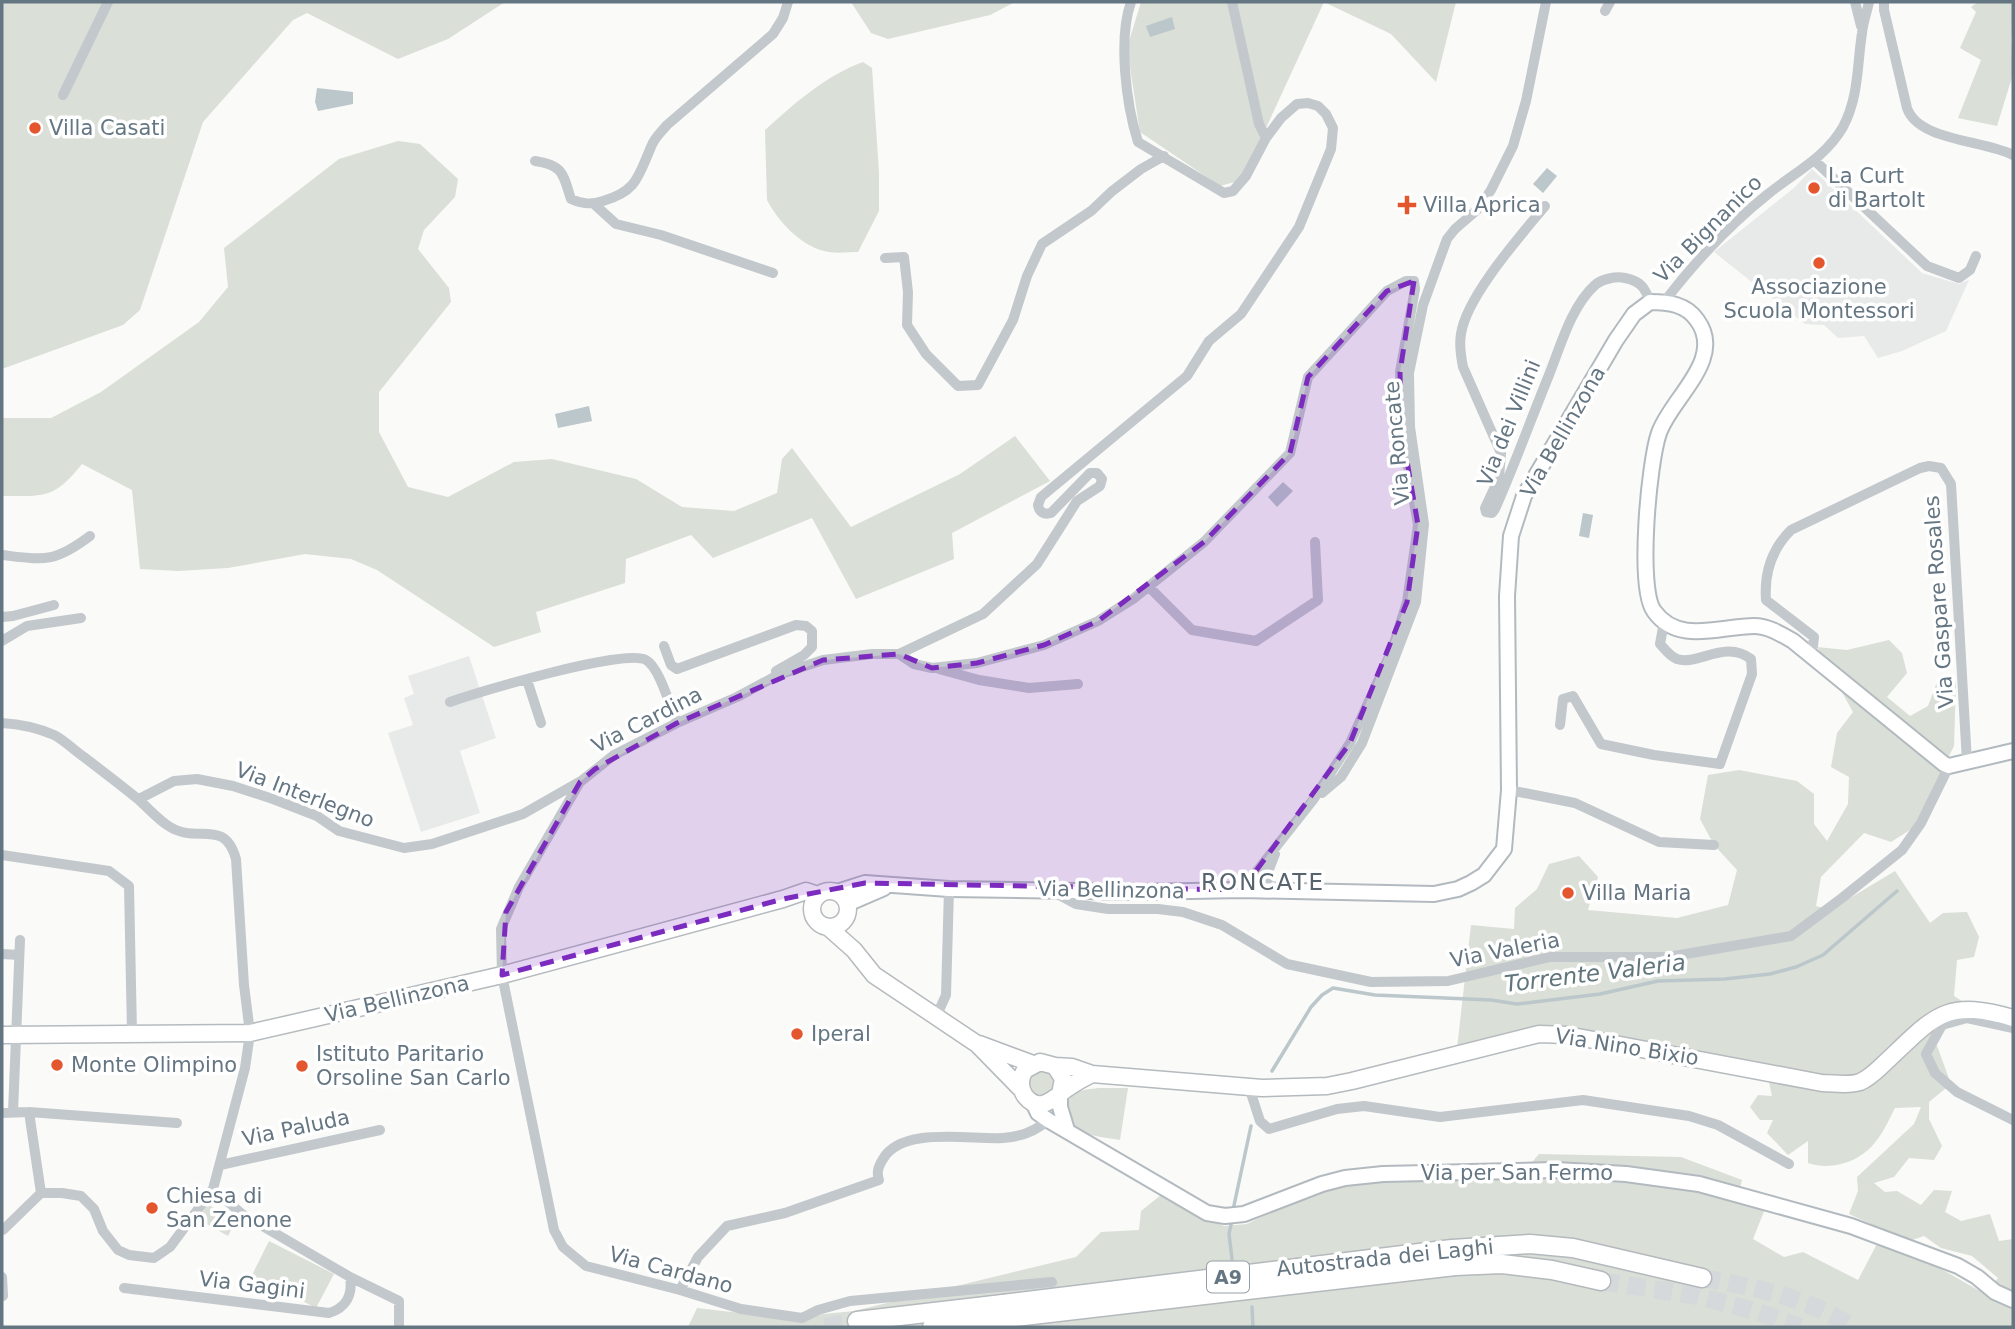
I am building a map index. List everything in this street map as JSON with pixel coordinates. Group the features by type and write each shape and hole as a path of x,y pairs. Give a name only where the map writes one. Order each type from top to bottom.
{"highway":[{"name":"Autostrada dei Laghi","path":"857,1321 1005,1311 1453,1258 1530,1244 1573,1248 1702,1278"},
{"name":"Autostrada dei Laghi","path":"1453,1258 1552,1270 1601,1281"},
{"name":"Autostrada dei Laghi","path":"932,1327 1005,1311"}],"main road":[{"name":"Via Bellinzona","path":"8,1035 250,1033 502,975 806,891 818,895"},
{"path":"854,950 843,905 829,891 818,895 812,904 813,915 818,923 828,927 854,950 874,975 977,1044 1027,1096 1046,1104 1092,1074"},
{"path":"783,899 813,915"},
{"path":"828,927 836,926 843,905"},
{"name":"Via Nino Bixio","path":"1055,1066 1072,1067 1092,1074 1284,1088 1352,1082 1539,1034 1567,1035 1822,1083 1849,1084 1873,1074 1931,1020 1955,1010 1973,1009 2013,1018"},
{"path":"977,1044 1033,1064 1045,1062 1055,1066 1063,1079 1060,1094"},
{"path":"1027,1096 1023,1074 1033,1064"}],"street":[{"path":"63,94 108,2"},
{"path":"535,161 546,162 563,173 571,199 580,203 594,204 622,195 637,180 655,139 667,125 773,34 783,19 788,2"},
{"path":"899,654 983,614 1037,564 1077,501 1098,488 1102,479 1097,473 1090,473 1051,513 1043,513 1040,510 1038,505 1041,497 1098,447 1187,376 1209,341 1241,314 1299,227 1331,149 1333,128 1326,114 1318,106 1297,104 1266,138 1246,176 1233,191 1224,193 1138,142 1132,122 1124,52 1125,18 1131,2"},
{"path":"1232,2 1259,124 1266,138"},
{"name":"Via Roncate","path":"1313,800 1341,777 1362,743 1416,602 1424,524 1410,427 1409,373 1423,305 1447,239 1477,210 1491,190 1513,146 1526,101 1546,2"},
{"path":"1855,2 1862,30"},
{"name":"Via Bignanico","path":"1657,302 1767,194 1815,162 1843,127 1857,92 1862,30 1869,2"},
{"path":"1884,2 1907,108 1914,121 1939,135 1998,147 2013,155"},
{"path":"885,258 904,257 908,292 907,325 926,354 958,386 978,385 1013,320 1027,276 1042,244 1091,211 1141,169 1164,156"},
{"path":"1815,162 1927,267 1959,278 1970,270 1976,256"},
{"path":"594,204 616,224 661,235 773,273"},
{"name":"Via dei Villini","path":"1545,206 1499,263 1466,317 1461,334 1463,367 1500,453 1499,478 1485,508 1486,512 1492,513 1495,509 1518,458 1571,320 1587,295 1602,281 1620,277 1636,280 1657,302"},
{"path":"932,667 977,663 1044,645 1098,621 1149,587 1204,542 1290,453 1308,377 1387,291 1406,281 1414,281 1416,286 1400,372 1401,426 1418,526 1407,602 1392,650 1350,743 1313,800 1242,890"},
{"path":"1657,302 1678,304 1695,316 1701,324 1706,344 1701,364 1663,421 1654,448 1644,564 1645,583 1652,610 1664,622 1683,631 1699,633 1755,626 1774,630 1807,652 1949,766 2013,751"},
{"name":"Via Bellinzona","path":"843,905 889,887 1434,894 1458,889 1484,875 1504,849 1508,790 1507,596 1511,536 1524,496 1616,340 1634,314 1657,302"},
{"name":"Via Gaspare Rosales","path":"1807,652 1813,646 1814,637 1766,600 1765,580 1773,554 1782,539 1791,530 1920,468 1941,468 1951,484 1967,762"},
{"path":"2,555 44,559 56,557 67,553 90,536"},
{"path":"1149,587 1192,630 1256,641 1318,600 1315,542"},
{"path":"2,617 54,605"},
{"path":"2,641 27,626 81,618"},
{"path":"1560,725 1563,699 1573,696 1601,744 1720,764 1752,674 1751,659 1744,653 1731,651 1679,660 1660,644 1664,622"},
{"path":"664,646 671,665 677,669 796,625 806,626 812,631 812,648 804,655 722,704"},
{"name":"Via Cardina","path":"502,975 501,929 506,912 580,782 614,755 778,675 823,660 872,654 899,654"},
{"path":"899,654 914,664 979,680 1029,688 1078,684"},
{"path":"450,702 613,659 640,657 655,669 677,723"},
{"path":"527,680 541,723"},
{"path":"2,723 37,729 56,736 181,834 206,833 220,836 232,846 238,876 244,985 250,1033"},
{"name":"Via Valeria","path":"1049,889 1076,904 1108,909 1183,912 1222,925 1287,964 1371,982 1448,981 1550,957 1668,957 1791,936 1902,850 1921,823 1949,766"},
{"name":"Via Interlegno","path":"139,799 174,780 197,779 233,786 273,799 317,816 339,831 404,848 432,844 523,814 580,782"},
{"path":"1508,790 1575,803 1659,842 1714,845"},
{"path":"1267,891 1268,872 1280,841"},
{"path":"2,855 109,872 129,886 132,1033"},
{"path":"936,1017 946,995 949,889"},
{"path":"20,940 8,1035 7,1113 29,1112 177,1123"},
{"path":"2,954 19,955"},
{"name":"Via Cardano","path":"502,975 554,1230 562,1247 586,1266 741,1309 802,1318 818,1310 850,1301 1052,1282"},
{"path":"2013,1028 1968,1017 1942,1025 1926,1054 1935,1073 1958,1092 2013,1121"},
{"name":"Via Paluda","path":"41,1193 62,1192 81,1196 94,1209 103,1231 118,1250 129,1255 153,1258 170,1247 213,1189 245,1068 250,1033"},
{"path":"1249,1087 1260,1121 1269,1129 1337,1109 1364,1106 1440,1117 1583,1100 1689,1116 1718,1125 1789,1164"},
{"path":"1060,1094 1060,1107 1067,1130"},
{"name":"Via per San Fermo","path":"1027,1096 1038,1113 1048,1120 1207,1213 1225,1216 1244,1214 1322,1184 1345,1178 1383,1174 1556,1170 1626,1174 1699,1184 1851,1226 1958,1266 1995,1292 2013,1300"},
{"path":"2,1231 41,1193 29,1112"},
{"path":"680,1290 698,1257 727,1226 785,1213 879,1180 879,1166 887,1153 903,1142 928,1138 1005,1138 1039,1128 1048,1120"},
{"name":"Via Paluda","path":"220,1165 380,1129"},
{"path":"213,1189 242,1214 350,1278 399,1301 399,1327"},
{"path":"2,1277 3,1296"},
{"name":"Via Gagini","path":"124,1288 329,1313 346,1304 351,1286 350,1278"}],"highlighted area":[{"path":"1414,281 1400,372 1401,426 1418,525 1407,602 1350,743 1242,890 865,883 783,899 502,975 506,912 580,782 595,769 677,723 823,660 899,654 932,668 977,663 1044,645 1098,621 1204,542 1290,453 1308,377 1387,291"}],"shaded area":[{"path":"2,2 505,2 448,39 398,59 307,13 293,20 203,122 140,310 123,325 2,369"},
{"path":"851,2 1015,2 990,15 888,39 871,33"},
{"path":"1141,2 1324,2 1242,180 1220,186 1140,132 1127,48"},
{"path":"1324,2 1456,2 1436,82 1391,34"},
{"path":"1978,2 2013,2 2013,74 1997,126 1958,118 1981,60 1960,48 1976,12 1971,7"},
{"path":"1172,17 1175,29 1150,37 1146,26"},
{"path":"863,62 872,68 879,211 858,252 828,252 798,238 777,216 767,200 765,130 823,83"},
{"path":"317,88 353,92 353,104 318,111 315,102"},
{"path":"398,141 420,144 458,179 455,197 424,230 418,249 449,288 451,302 379,392 379,432 408,487 448,497 514,462 552,459 636,479 682,507 734,511 777,493 782,459 792,448 851,527 960,474 1015,436 1050,481 952,533 954,559 856,599 812,518 713,558 691,535 626,559 625,583 536,612 541,632 494,647 377,570 351,559 305,554 228,568 178,571 140,569 132,490 82,464 56,490 39,495 2,496 2,418 51,418 101,392 199,322 228,287 224,248 339,159"},
{"path":"1547,168 1557,176 1543,193 1533,184"},
{"name":"Associazione Scuola Montessori","path":"1812,169 1922,273 1959,284 1969,280 1946,331 1902,351 1878,358 1864,336 1838,338 1824,325 1805,324 1714,252 1795,187"},
{"path":"589,406 592,421 558,428 555,414"},
{"path":"1283,482 1293,491 1277,507 1268,497"},
{"path":"1583,513 1593,515 1589,538 1579,536"},
{"path":"1889,640 1902,653 1907,673 1887,697 1910,716 1928,706 1937,682 1956,682 1954,746 1921,823 1891,842 1864,833 1821,877 1816,906 1830,910 1895,871 1930,923 1943,913 1967,912 1979,937 1974,957 1957,960 1954,996 1962,1001 1936,1043 1951,1084 1929,1102 1929,1119 1942,1146 1934,1160 1909,1158 1894,1177 1874,1183 1885,1192 1897,1191 1921,1205 1934,1190 1952,1191 1945,1212 1961,1221 1990,1214 1999,1241 2013,1239 2013,1327 688,1327 697,1308 784,1318 854,1311 1076,1257 1101,1232 1139,1230 1141,1211 1166,1191 1187,1209 1224,1226 1247,1224 1288,1203 1353,1179 1521,1175 1539,1154 1681,1157 1742,1180 1737,1199 1765,1209 1753,1239 1784,1257 1803,1252 1858,1280 1878,1242 1915,1254 1985,1294 1998,1278 1972,1256 1941,1248 1924,1236 1909,1241 1849,1214 1858,1191 1857,1177 1914,1124 1921,1107 1895,1108 1884,1130 1870,1148 1845,1163 1826,1166 1808,1163 1808,1141 1788,1155 1767,1133 1773,1120 1760,1120 1750,1107 1758,1095 1772,1096 1769,1082 1591,1046 1534,1041 1456,1057 1471,925 1514,929 1515,908 1537,889 1549,864 1579,856 1598,877 1588,910 1677,918 1728,905 1737,870 1714,845 1700,819 1708,775 1739,770 1797,781 1814,794 1814,824 1827,841 1848,804 1849,777 1831,767 1837,733 1853,712 1817,647 1847,650"},
{"path":"469,656 496,738 460,751 480,813 421,832 388,733 413,725 404,698 414,694 408,676"},
{"path":"1042,1071 1051,1074 1054,1083 1051,1092 1042,1095 1033,1092 1030,1083 1033,1074"},
{"path":"1128,1088 1120,1140 1086,1133 1070,1118 1067,1106 1072,1096 1083,1090"},
{"path":"207,1204 236,1220 228,1236 199,1220"},
{"path":"269,1241 334,1274 316,1308 252,1275"}],"waterway":[{"name":"Torrente Valeria","path":"1272,1071 1311,1007 1333,988 1375,995 1491,1000 1517,1004 1600,994 1658,981 1725,979 1770,974 1796,967 1823,955 1897,891"},
{"path":"1233,1210 1251,1126"},
{"path":"1232,1220 1229,1234 1232,1259"},
{"path":"1252,1307 1253,1327"}],"tunnel":[{"path":"1702,1278 1798,1301 1852,1327"},
{"path":"1601,1281 1698,1296 1758,1312 1800,1327"},
{"path":"1052,1282 1060,1327"},
{"path":"825,1327 857,1321"}],"place":[{"name":"Villa Casati","path":"35,128"},
{"name":"La Curt di Bartolt","path":"1814,188"},
{"name":"Villa Aprica","path":"1407,205"},
{"name":"Associazione Scuola Montessori","path":"1819,263"},
{"name":"Villa Maria","path":"1568,893"},
{"name":"Iperal","path":"797,1034"},
{"name":"Monte Olimpino","path":"57,1065"},
{"name":"Istituto Paritario Orsoline San Carlo","path":"302,1066"},
{"name":"Chiesa di San Zenone","path":"152,1208"}],"district":[{"name":"RONCATE","path":"1263,882"}]}
